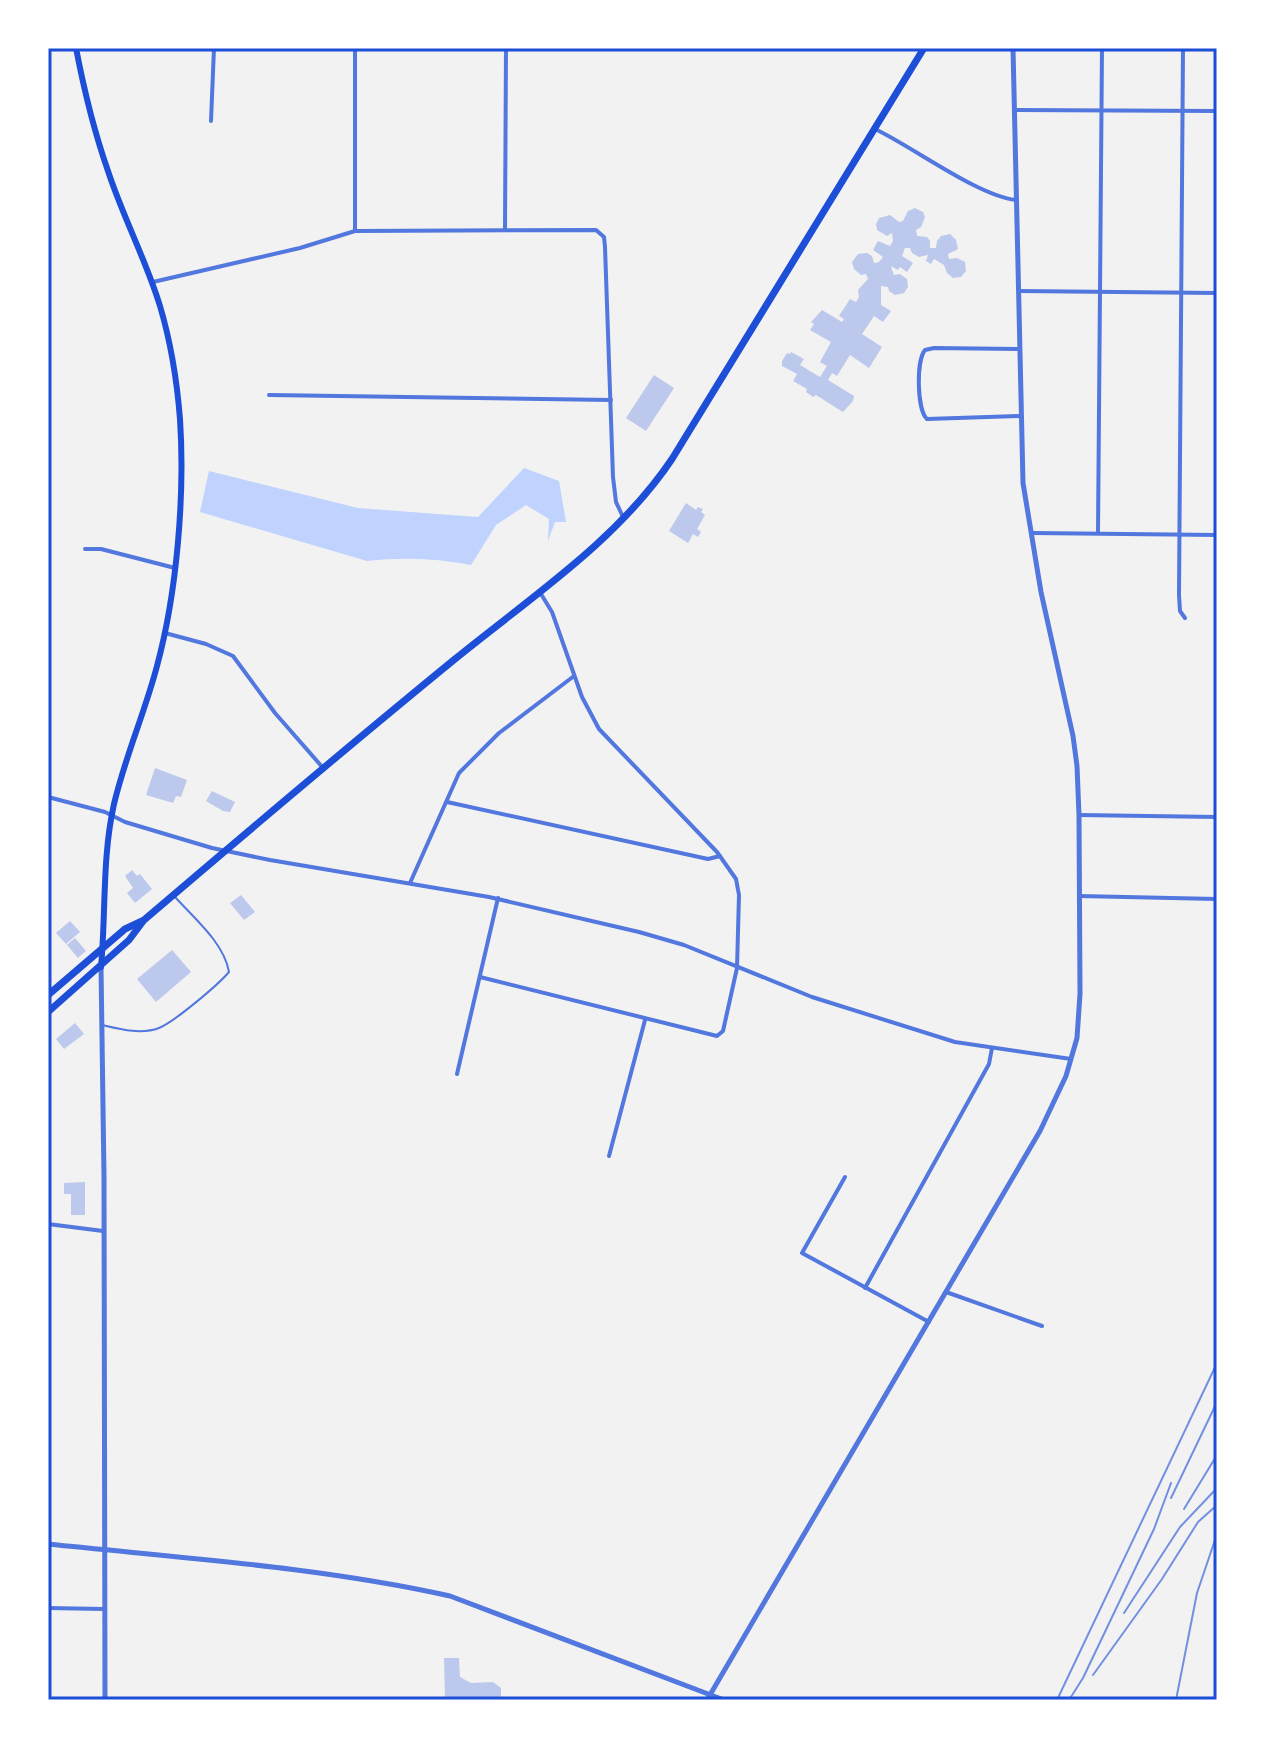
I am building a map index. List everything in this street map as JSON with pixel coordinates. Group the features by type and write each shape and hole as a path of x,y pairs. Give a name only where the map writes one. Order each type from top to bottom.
{"main road":[{"path":"76,48 105,162 152,282 167,330 180,419 175,568 165,633 112,816 106,851 101,967"},
{"path":"48,1012 101,967 129,940 144,920 225,850 539,591 624,519 650,492 924,48"},
{"path":"48,995 125,929 144,920"}],"street":[{"path":"211,121 214,48"},
{"path":"355,48 355,231"},
{"path":"505,230 506,48"},
{"path":"709,1697 1040,1131 1071,1059 1079,1017 1077,766 1030,533 1023,483 1013,48"},
{"path":"1098,533 1102,48"},
{"path":"1183,48 1179,534 1180,608 1185,618"},
{"path":"1014,110 1217,111"},
{"path":"875,129 980,187 1006,199 1016,200"},
{"path":"152,282 300,248 355,231 586,229 601,232 605,247 615,498 624,519"},
{"path":"1019,291 1217,293"},
{"path":"1019,349 934,348 922,353 920,391 924,418 1021,416"},
{"path":"269,395 611,400"},
{"path":"1030,533 1217,535"},
{"path":"85,549 101,549 175,568"},
{"path":"480,977 717,1036 723,1031 737,968 738,888 731,870 613,746 592,718 552,612 539,591"},
{"path":"165,633 206,644 233,656 275,713 324,769"},
{"path":"410,883 459,773 485,745 574,676"},
{"path":"48,797 225,850 498,898 657,936 786,988 955,1042 1071,1059"},
{"path":"447,802 708,859 720,856"},
{"path":"1079,815 1217,817"},
{"path":"1079,896 1217,899"},
{"path":"457,1074 498,898"},
{"path":"101,967 105,1700"},
{"path":"609,1156 645,1020"},
{"path":"865,1288 989,1064 992,1048"},
{"path":"845,1177 802,1253 929,1322"},
{"path":"48,1224 103,1231"},
{"path":"946,1292 1042,1326"},
{"path":"48,1544 331,1576 440,1594 481,1606 709,1697 724,1700"},
{"path":"48,1608 104,1609"}],"lane":[{"path":"101,1024 129,1031 159,1029 218,985 229,972 227,959 173,895"}],"water":[{"path":"524,468 559,481 566,522 555,522 548,541 549,519 526,505 496,525 471,565 419,559 367,561 200,512 209,471 358,508 478,517"}],"building":[{"path":"915,208 925,217 921,227 916,230 917,236 927,237 930,248 936,248 941,236 950,234 956,240 958,249 948,254 949,259 957,258 965,262 966,271 961,277 953,278 944,265 934,259 931,264 926,261 928,255 919,257 910,248 905,248 902,256 913,263 907,272 891,266 894,275 900,274 907,279 908,287 904,293 895,295 888,287 881,286 881,305 891,311 883,322 874,316 862,334 882,347 869,368 850,355 837,376 832,373 828,380 854,396 843,412 806,392 807,389 793,381 797,374 782,366 782,361 791,352 804,359 800,365 820,377 827,366 820,362 831,342 810,330 814,324 811,322 822,310 842,322 844,319 839,316 850,299 856,302 858,290 868,279 866,274 861,275 854,269 852,262 858,254 867,253 874,263 879,262 883,257 873,250 878,241 890,246 893,241 892,233 887,236 877,230 879,218 890,215 899,222 903,221 908,211"},
{"path":"654,375 674,388 646,431 626,418"},
{"path":"686,503 696,510 698,507 703,509 701,512 705,515 697,529 701,532 698,537 693,534 688,543 669,531"},
{"path":"155,768 187,780 181,797 176,796 173,803 146,795"},
{"path":"212,791 235,802 230,812 206,801"},
{"path":"132,870 137,876 140,874 152,889 135,903 127,893 133,888 125,876"},
{"path":"241,895 255,912 244,920 230,903"},
{"path":"70,921 80,932 66,944 56,933"},
{"path":"75,938 86,951 78,958 67,945"},
{"path":"172,950 191,972 156,1002 137,979"},
{"path":"75,1023 84,1034 64,1049 56,1039"},
{"path":"85,1182 85,1215 71,1215 71,1194 64,1194 64,1183"},
{"path":"444,1658 459,1658 460,1677 471,1683 493,1682 501,1688 501,1700 445,1700"}],"railway":[{"path":"1057,1700 1217,1363"},
{"path":"1171,1498 1217,1402"},
{"path":"1184,1509 1217,1455"},
{"path":"1069,1700 1083,1678 1154,1529 1171,1483"},
{"path":"1124,1613 1180,1527 1217,1488"},
{"path":"1093,1675 1162,1579 1198,1522 1217,1505"},
{"path":"1176,1700 1197,1593 1217,1534"}]}
